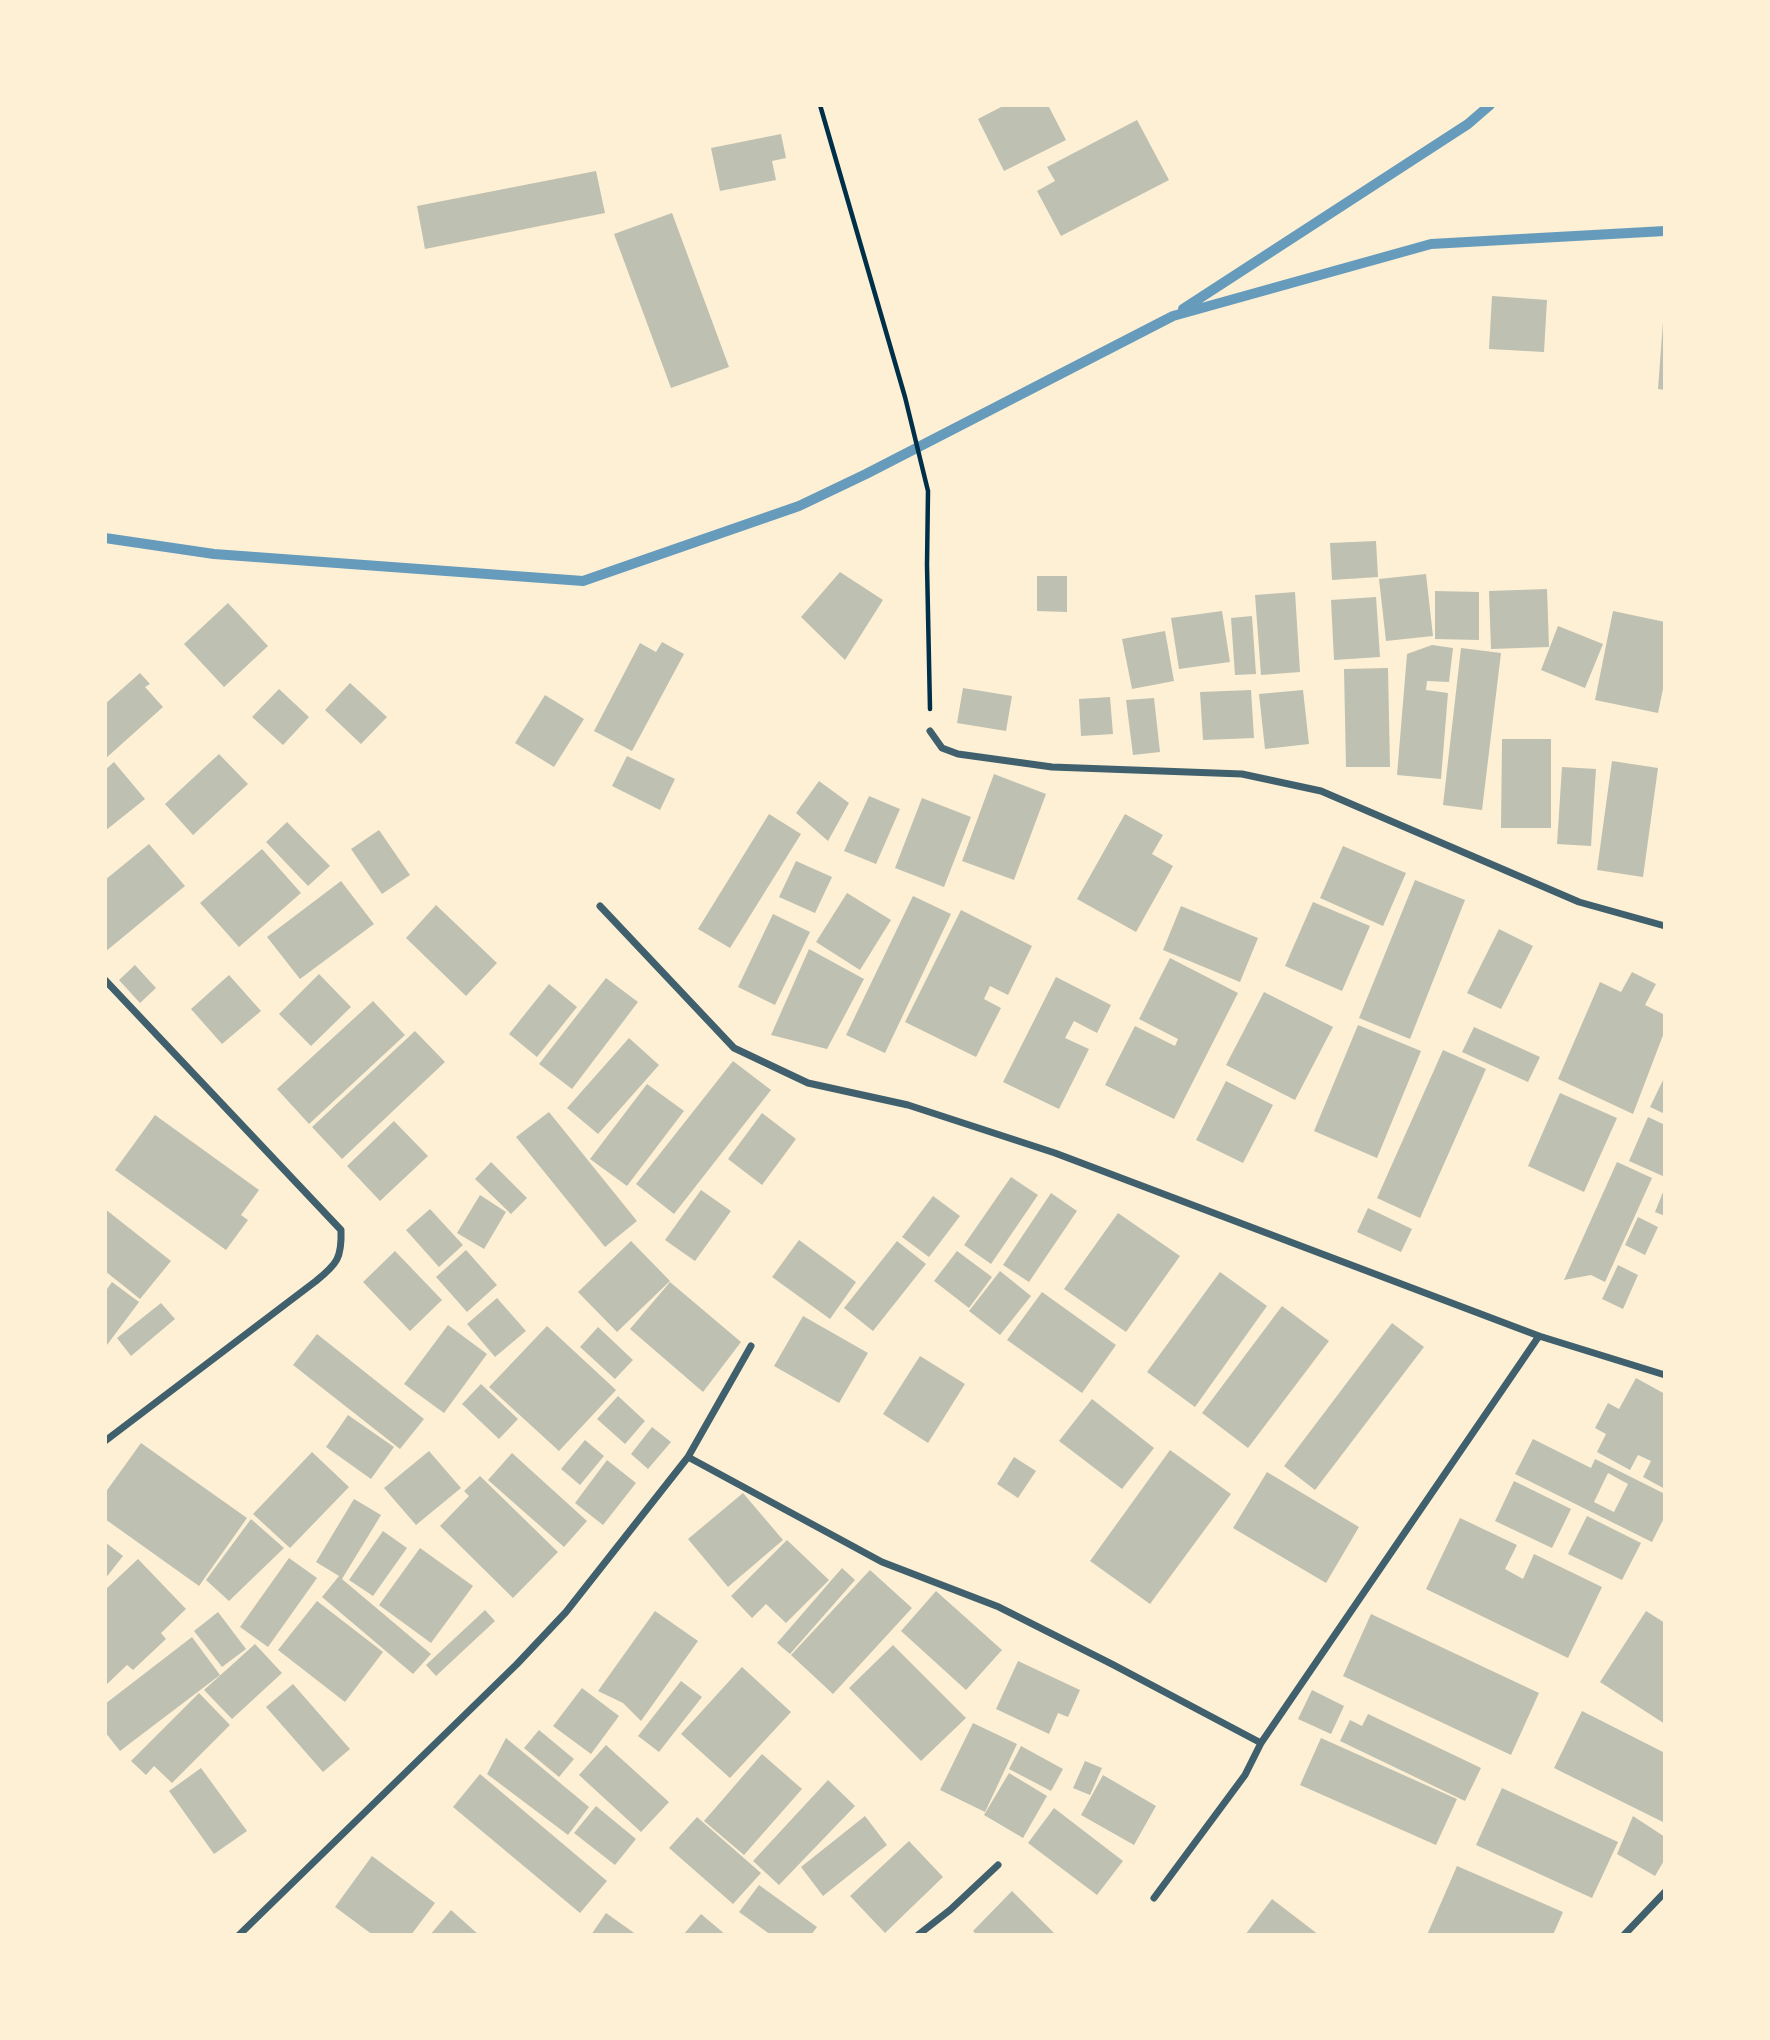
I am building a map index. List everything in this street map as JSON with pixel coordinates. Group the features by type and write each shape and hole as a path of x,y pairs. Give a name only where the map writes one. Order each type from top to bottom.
{"street":[{"path":"930,731 942,748 958,754 1052,767 1242,774 1321,791 1579,902 1665,926"},
{"path":"600,906 734,1048 808,1083 908,1105 1055,1153 1539,1336 1665,1375"},
{"path":"105,980 341,1230 342,1251 332,1268 316,1282 105,1441"},
{"path":"1154,1898 1245,1775 1261,1743 1539,1336"},
{"path":"239,1935 517,1664 566,1612 688,1457 751,1346"},
{"path":"688,1457 882,1562 999,1607 1261,1743"},
{"path":"918,1935 950,1910 998,1865"},
{"path":"1624,1935 1665,1892"}],"path":[{"path":"820,105 905,397 928,491 930,731"}],"building":[{"path":"1005,105 1048,105 1066,140 1004,171 978,119"},
{"path":"1137,120 1169,180 1061,236 1037,191 1055,181 1047,167"},
{"path":"781,134 786,158 772,161 776,180 720,191 711,148"},
{"path":"596,171 605,213 425,249 417,206"},
{"path":"672,213 729,367 671,388 614,234"},
{"path":"1492,296 1547,300 1544,352 1489,349"},
{"path":"1665,322 1665,390 1658,389"},
{"path":"1376,541 1378,577 1332,580 1330,543"},
{"path":"840,572 883,600 845,660 801,617"},
{"path":"1426,574 1433,636 1386,641 1379,579"},
{"path":"1037,576 1067,576 1067,612 1037,611"},
{"path":"1547,589 1549,647 1491,649 1489,591"},
{"path":"1435,591 1479,592 1479,640 1435,639"},
{"path":"1295,592 1300,672 1261,675 1255,595"},
{"path":"1376,597 1380,657 1334,660 1331,600"},
{"path":"228,603 268,646 224,687 184,644"},
{"path":"1222,611 1230,662 1179,669 1171,618"},
{"path":"1613,611 1665,622 1665,679 1658,713 1595,700"},
{"path":"1252,616 1256,674 1235,675 1231,618"},
{"path":"1558,626 1603,644 1585,688 1541,670"},
{"path":"1165,631 1174,681 1132,689 1122,639"},
{"path":"662,642 684,654 632,751 594,731 640,643 656,652"},
{"path":"1432,645 1453,648 1449,682 1427,681 1426,690 1448,693 1441,779 1397,775 1407,654"},
{"path":"1461,648 1501,653 1482,810 1443,805"},
{"path":"1388,668 1390,767 1346,767 1344,669"},
{"path":"140,673 150,684 145,687 163,707 105,759 105,704"},
{"path":"350,683 387,717 361,744 325,710"},
{"path":"963,688 1012,696 1006,731 957,723"},
{"path":"279,689 309,717 283,745 252,717"},
{"path":"1251,690 1254,738 1203,740 1200,692"},
{"path":"1303,690 1309,744 1265,749 1259,694"},
{"path":"545,695 584,719 554,767 515,743"},
{"path":"1110,697 1113,734 1081,736 1079,699"},
{"path":"1154,698 1160,752 1133,755 1126,700"},
{"path":"1502,739 1551,739 1551,828 1501,828"},
{"path":"219,754 248,784 193,835 165,804"},
{"path":"627,756 675,779 660,810 612,786"},
{"path":"1612,761 1658,768 1643,877 1597,870"},
{"path":"114,762 145,799 105,831 105,770"},
{"path":"1562,767 1596,769 1591,846 1557,844"},
{"path":"994,774 1046,794 1014,880 962,861"},
{"path":"819,781 849,803 828,841 796,813"},
{"path":"869,796 900,809 876,864 844,851"},
{"path":"922,798 971,817 944,887 895,868"},
{"path":"769,814 801,834 730,948 698,929"},
{"path":"1125,814 1163,835 1152,854 1173,866 1136,932 1077,899"},
{"path":"287,822 330,866 308,886 266,842"},
{"path":"379,830 410,875 382,894 351,849"},
{"path":"149,844 185,886 105,952 105,880"},
{"path":"1343,846 1406,873 1383,926 1320,898"},
{"path":"262,849 301,893 239,947 200,903"},
{"path":"796,861 832,877 815,913 779,897"},
{"path":"1415,880 1465,900 1410,1039 1359,1018"},
{"path":"341,881 374,924 300,979 267,937"},
{"path":"847,893 891,920 860,970 816,942"},
{"path":"913,896 951,914 885,1053 846,1035"},
{"path":"1313,902 1370,926 1342,991 1285,966"},
{"path":"436,905 497,963 466,996 406,938"},
{"path":"1181,906 1258,938 1240,982 1163,950"},
{"path":"961,910 1032,946 1008,995 990,986 984,999 1001,1008 976,1057 905,1022"},
{"path":"773,914 810,932 775,1005 738,987"},
{"path":"1499,929 1533,946 1501,1009 1467,993"},
{"path":"809,949 864,979 827,1049 771,1035"},
{"path":"1170,958 1238,993 1174,1119 1105,1085 1135,1026 1175,1046 1178,1039 1139,1019"},
{"path":"135,965 156,988 140,1003 119,980"},
{"path":"1632,972 1656,984 1645,1005 1665,1015 1665,1030 1633,1114 1558,1079 1600,982 1621,992"},
{"path":"319,974 351,1007 311,1046 279,1014"},
{"path":"229,975 261,1011 222,1044 191,1009"},
{"path":"1056,977 1111,1005 1097,1033 1074,1021 1065,1038 1089,1049 1059,1109 1003,1082"},
{"path":"606,978 638,1002 572,1089 539,1064"},
{"path":"549,984 577,1007 537,1057 509,1034"},
{"path":"1264,992 1333,1027 1295,1100 1226,1065"},
{"path":"373,1001 405,1035 309,1124 277,1089"},
{"path":"1358,1025 1421,1051 1377,1158 1314,1131"},
{"path":"1474,1027 1540,1057 1528,1082 1462,1052"},
{"path":"415,1031 445,1062 342,1159 312,1127"},
{"path":"629,1038 659,1065 598,1134 567,1108"},
{"path":"1443,1050 1486,1069 1420,1218 1377,1198"},
{"path":"733,1061 771,1090 674,1214 636,1184"},
{"path":"1665,1076 1665,1114 1650,1107"},
{"path":"1226,1081 1273,1105 1243,1163 1196,1140"},
{"path":"647,1084 684,1111 627,1186 590,1159"},
{"path":"1560,1093 1617,1118 1584,1192 1528,1166"},
{"path":"549,1112 637,1221 605,1247 516,1137"},
{"path":"762,1113 796,1139 762,1185 728,1159"},
{"path":"155,1115 259,1190 241,1215 248,1220 226,1250 115,1170"},
{"path":"1648,1117 1665,1125 1665,1177 1629,1161"},
{"path":"394,1121 428,1156 380,1201 347,1166"},
{"path":"491,1162 527,1198 511,1214 475,1179"},
{"path":"1617,1162 1652,1178 1605,1282 1591,1275 1564,1280"},
{"path":"1011,1177 1038,1195 991,1264 964,1245"},
{"path":"1665,1187 1665,1216 1655,1212"},
{"path":"701,1190 731,1211 695,1261 665,1240"},
{"path":"1051,1193 1077,1211 1029,1282 1003,1265"},
{"path":"480,1195 506,1212 484,1249 457,1233"},
{"path":"933,1196 960,1216 929,1257 902,1237"},
{"path":"1368,1208 1412,1229 1401,1252 1357,1232"},
{"path":"105,1209 171,1261 140,1299 105,1271"},
{"path":"430,1209 463,1245 439,1267 406,1230"},
{"path":"1118,1213 1180,1256 1126,1332 1064,1289"},
{"path":"1638,1217 1658,1227 1645,1255 1625,1245"},
{"path":"799,1240 856,1282 830,1319 772,1277"},
{"path":"631,1241 670,1281 617,1332 578,1292"},
{"path":"897,1241 926,1264 873,1331 844,1308"},
{"path":"466,1250 497,1285 467,1312 436,1277"},
{"path":"395,1251 442,1300 410,1331 363,1282"},
{"path":"957,1251 992,1277 969,1308 934,1281"},
{"path":"1618,1265 1638,1275 1623,1309 1602,1299"},
{"path":"1000,1271 1031,1296 1000,1335 969,1311"},
{"path":"1220,1272 1267,1306 1195,1407 1147,1372"},
{"path":"112,1282 139,1302 107,1345 105,1287 107,1289"},
{"path":"670,1282 741,1342 703,1392 630,1329"},
{"path":"1042,1292 1116,1345 1082,1393 1007,1340"},
{"path":"497,1298 526,1331 495,1357 467,1324"},
{"path":"161,1303 175,1319 131,1356 117,1338"},
{"path":"1282,1306 1329,1341 1248,1448 1202,1413"},
{"path":"803,1316 868,1353 839,1403 774,1366"},
{"path":"1392,1323 1424,1347 1315,1490 1284,1466"},
{"path":"448,1325 487,1354 444,1413 404,1384"},
{"path":"547,1326 616,1390 559,1451 489,1387"},
{"path":"598,1327 633,1360 615,1379 580,1347"},
{"path":"317,1334 424,1419 400,1449 293,1365"},
{"path":"920,1356 965,1384 928,1443 883,1414"},
{"path":"1636,1378 1665,1394 1665,1489 1643,1477 1651,1461 1638,1455 1630,1470 1597,1452 1606,1434 1595,1428 1608,1403 1619,1409"},
{"path":"481,1384 518,1419 499,1439 462,1404"},
{"path":"618,1396 645,1421 625,1444 597,1419"},
{"path":"1092,1399 1154,1448 1122,1489 1059,1441"},
{"path":"348,1415 394,1447 371,1479 326,1447"},
{"path":"652,1427 671,1442 648,1469 631,1454"},
{"path":"1533,1439 1591,1468 1595,1459 1665,1494 1665,1516 1652,1542 1515,1474","holes":["1608,1473 1628,1484 1614,1512 1594,1502"]},
{"path":"585,1440 604,1456 580,1485 561,1469"},
{"path":"141,1443 247,1518 199,1586 105,1519 105,1493"},
{"path":"1170,1450 1231,1494 1150,1604 1090,1561"},
{"path":"429,1451 461,1488 416,1525 384,1488"},
{"path":"312,1452 349,1487 290,1548 253,1514"},
{"path":"512,1453 587,1521 564,1547 488,1480"},
{"path":"1014,1457 1036,1471 1018,1498 997,1484"},
{"path":"607,1460 636,1483 603,1525 575,1503"},
{"path":"1267,1472 1359,1527 1326,1583 1233,1528"},
{"path":"480,1476 558,1552 513,1598 440,1526 469,1496 464,1491"},
{"path":"1514,1481 1571,1509 1552,1548 1495,1521"},
{"path":"743,1493 783,1540 728,1587 688,1539"},
{"path":"354,1499 381,1515 342,1579 431,1654 413,1674 322,1597 339,1576 316,1562"},
{"path":"1587,1516 1641,1543 1622,1580 1568,1554"},
{"path":"1460,1518 1517,1545 1505,1569 1523,1579 1534,1554 1602,1587 1568,1658 1426,1589"},
{"path":"251,1519 284,1548 229,1601 206,1580"},
{"path":"383,1531 407,1548 373,1596 349,1580"},
{"path":"787,1540 829,1580 786,1623 766,1604 752,1618 731,1596"},
{"path":"105,1542 123,1556 105,1579"},
{"path":"420,1548 473,1586 431,1643 379,1605"},
{"path":"289,1558 317,1578 268,1647 240,1627"},
{"path":"138,1559 186,1609 161,1633 166,1639 133,1670 127,1665 105,1686 105,1590"},
{"path":"842,1568 855,1580 790,1654 777,1643"},
{"path":"870,1570 912,1608 833,1694 791,1655"},
{"path":"936,1591 1002,1650 966,1690 901,1631"},
{"path":"317,1601 383,1652 345,1702 278,1650"},
{"path":"485,1610 495,1621 436,1676 426,1665"},
{"path":"655,1611 698,1641 641,1721 623,1703 598,1691"},
{"path":"1646,1611 1665,1623 1665,1724 1600,1682"},
{"path":"218,1612 246,1649 222,1667 194,1631"},
{"path":"1371,1614 1539,1693 1511,1755 1343,1676"},
{"path":"192,1637 220,1675 120,1751 105,1732 105,1704"},
{"path":"255,1644 282,1673 232,1719 204,1690"},
{"path":"893,1645 966,1718 921,1761 849,1688"},
{"path":"1018,1661 1080,1690 1068,1717 1058,1713 1049,1734 996,1709"},
{"path":"742,1667 791,1712 730,1778 681,1734"},
{"path":"681,1681 702,1697 659,1752 638,1736"},
{"path":"293,1684 350,1749 323,1772 266,1707"},
{"path":"582,1688 619,1716 591,1754 553,1726"},
{"path":"1312,1690 1344,1706 1331,1734 1298,1719"},
{"path":"199,1693 230,1725 172,1783 154,1766 146,1775 131,1761"},
{"path":"1582,1711 1665,1753 1665,1823 1554,1768"},
{"path":"1368,1714 1481,1768 1465,1801 1340,1741 1350,1720 1362,1726"},
{"path":"973,1723 1017,1744 985,1812 940,1790"},
{"path":"539,1730 574,1759 559,1777 524,1748"},
{"path":"506,1738 589,1807 568,1835 487,1774"},
{"path":"1321,1738 1457,1799 1436,1845 1300,1785"},
{"path":"606,1745 669,1802 641,1832 579,1775"},
{"path":"1021,1746 1063,1769 1051,1791 1009,1769"},
{"path":"762,1754 802,1789 744,1855 704,1821"},
{"path":"1085,1761 1102,1768 1090,1795 1073,1788"},
{"path":"201,1768 247,1831 214,1854 169,1791"},
{"path":"1009,1773 1047,1796 1023,1838 984,1815"},
{"path":"480,1774 607,1881 580,1913 453,1807"},
{"path":"1103,1775 1156,1806 1134,1845 1081,1815"},
{"path":"828,1780 855,1806 779,1885 753,1861"},
{"path":"1502,1788 1618,1842 1592,1898 1476,1845"},
{"path":"596,1806 636,1839 615,1865 574,1833"},
{"path":"1054,1808 1123,1861 1097,1895 1028,1843"},
{"path":"865,1816 887,1845 823,1896 801,1867"},
{"path":"1633,1816 1665,1837 1665,1859 1655,1876 1617,1854"},
{"path":"697,1817 761,1873 733,1904 669,1848"},
{"path":"909,1841 943,1877 885,1933 850,1896"},
{"path":"372,1856 435,1903 411,1935 373,1935 335,1907"},
{"path":"1457,1866 1563,1912 1553,1935 1427,1935"},
{"path":"759,1885 817,1927 811,1935 771,1935 739,1912"},
{"path":"1012,1891 1056,1935 977,1935 973,1931"},
{"path":"1272,1899 1319,1935 1245,1935"},
{"path":"451,1910 479,1935 430,1935"},
{"path":"606,1913 637,1935 591,1935"},
{"path":"701,1914 726,1935 683,1935"}],"waterway":[{"path":"1183,309 1468,124 1490,105"},
{"path":"105,538 214,554 583,581 799,506 1173,316 1431,244 1665,231"}]}
